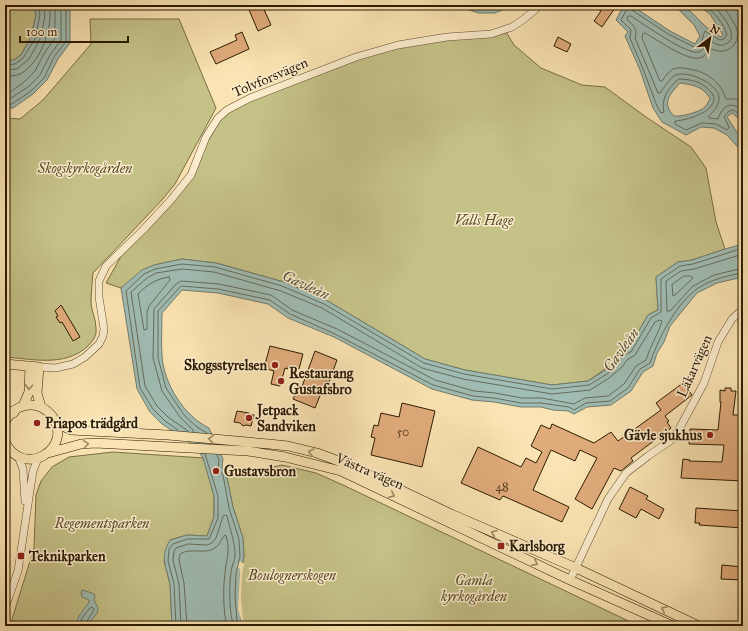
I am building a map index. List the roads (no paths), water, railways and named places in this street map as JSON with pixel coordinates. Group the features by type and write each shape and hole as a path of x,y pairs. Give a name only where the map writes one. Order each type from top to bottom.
{"main road":[{"path":"5,364 34,367"},
{"path":"23,406 29,392 34,367"},
{"path":"34,367 37,393 41,407"},
{"path":"5,422 9,412 23,406 35,405 50,413 56,423 57,429 56,442 48,453"},
{"name":"Västra vägen","path":"56,423 71,430 168,435 249,447 341,471 570,580 673,626"},
{"path":"5,442 8,448 18,456 28,459 38,458"},
{"name":"Västra vägen","path":"38,458 48,453 82,444 95,443 169,447 288,446 317,453 344,463 451,514 576,568 699,626"}],"street":[{"name":"Tolvforsvägen","path":"34,367 56,368 73,364 85,357 99,344 103,336 104,329 99,296 99,281 106,266 170,201 190,175 206,137 218,118 227,110 250,98 356,57 398,45 446,37 491,34 512,27 524,20 536,9 538,5"},
{"name":"Läkarvägen","path":"576,568 608,499 626,473 648,456 670,442 678,431 704,383 718,342 732,319 743,309"},
{"path":"18,456 23,469 27,513"},
{"path":"5,608 18,571 33,471 38,458"},
{"path":"570,580 576,568"}],"water":[{"path":"34,5 70,5 70,43 58,59 47,80 33,94 13,108 5,108 5,61 14,60 21,55 31,37 36,15"},
{"path":"453,5 514,5 495,13 479,13"},
{"path":"624,5 631,5 670,31 695,44 700,36 694,25 674,5 679,5 687,9 707,28 721,37 723,35 710,14 697,5 743,5 743,122 732,113 727,117 740,137 743,139 743,153 727,135 714,128 701,127 686,135 662,122 653,108 640,70 625,36 628,32 616,20","holes":["680,83 693,85 704,91 710,98 706,106 699,111 686,115 674,116 668,107 668,99"]},
{"path":"743,244 743,277 717,283 697,293 670,326 664,342 657,353 653,366 643,372 631,391 611,405 587,407 574,414 568,411 553,410 541,407 521,407 472,400 432,389 334,337 288,318 268,304 218,293 182,290 162,313 162,356 164,367 171,388 177,398 191,416 209,428 223,459 222,467 226,473 233,507 243,538 244,557 240,574 241,620 244,626 172,626 170,585 164,557 165,552 170,540 187,535 207,536 214,517 214,496 203,458 195,446 162,424 150,412 137,389 121,288 142,270 154,265 182,259 216,263 284,282 326,300 425,359 465,370 552,385 588,381 615,362 620,352 628,350 648,315 658,310 656,277 678,262 692,260"},
{"path":"82,590 95,595 94,600 98,608 97,613 88,625 75,626 79,616 89,602 89,600 82,597"}],"place":[{"name":"Skogsstyrelsen","path":"275,365"},
{"name":"Restaurang Gustafsbro","path":"281,381"},
{"name":"Jetpack Sandviken","path":"249,418"},
{"name":"Priapos trädgård","path":"37,423"},
{"name":"Gävle sjukhus","path":"710,435"},
{"name":"Gustavsbron","path":"216,471"},
{"name":"Karlsborg","path":"501,546"},
{"name":"Teknikparken","path":"21,556"}],"park label":[{"name":"Skogskyrkogården","path":"85,168"},
{"name":"Valls Hage","path":"484,220"},
{"name":"Regementsparken","path":"102,523"},
{"name":"Boulognerskogen","path":"292,575"},
{"name":"Gamla kyrkogården","path":"474,588"}],"water label":[{"name":"Gavleån","path":"306,285"},
{"name":"Gavleån","path":"621,350"}]}
